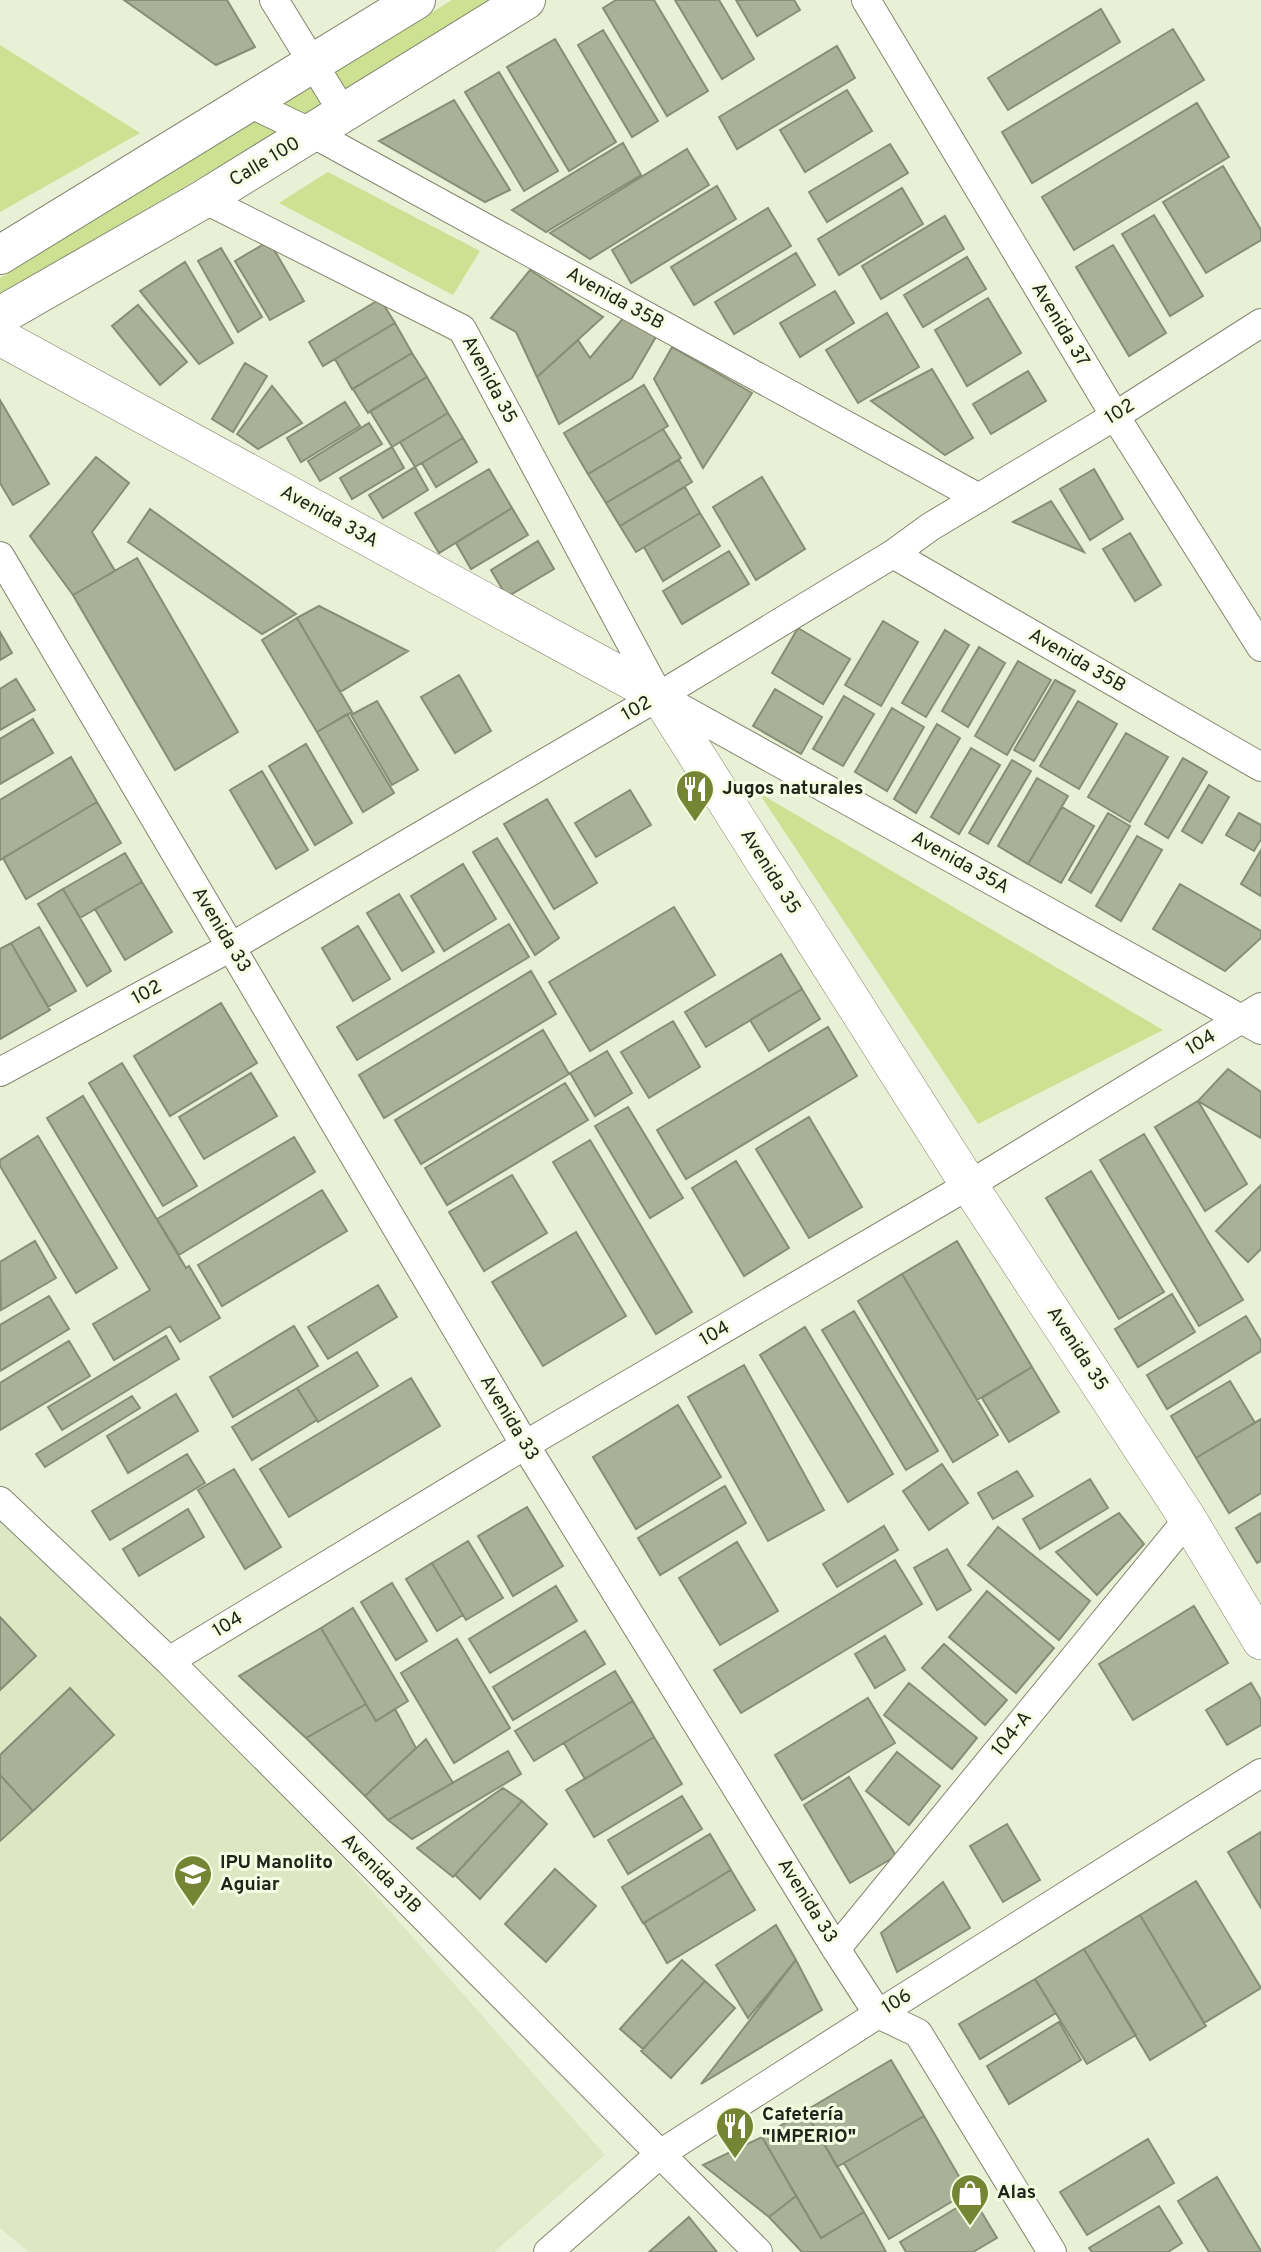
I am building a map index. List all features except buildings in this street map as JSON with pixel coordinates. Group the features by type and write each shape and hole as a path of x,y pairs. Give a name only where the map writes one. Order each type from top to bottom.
{"main road":[{"path":"0,255 416,0"},
{"name":"Calle 100","path":"0,316 204,199 526,0"}],"street":[{"path":"274,0 344,114"},
{"name":"Avenida 37","path":"866,0 1115,416 1261,647"},
{"name":"Avenida 35B","path":"249,103 312,133 979,498"},
{"name":"Avenida 35","path":"204,199 462,329 659,696 969,1185 1188,1519 1261,1642"},
{"name":"102","path":"0,1072 231,947 659,696 893,554 930,527 1115,416 1261,323"},
{"name":"Avenida 33A","path":"0,337 659,696"},
{"name":"Avenida 35B","path":"893,554 1261,767"},
{"name":"Avenida 33","path":"0,556 525,1446 878,2014"},
{"name":"Avenida 35A","path":"659,696 1254,1018"},
{"name":"104","path":"169,1661 525,1446 1254,1018"},
{"name":"Avenida 31B","path":"0,1501 169,1661 758,2252"},
{"name":"104-A","path":"836,1949 1188,1519"},
{"name":"106","path":"548,2252 660,2154 1261,1773"},
{"path":"878,2014 918,2034 1052,2252"}],"shaded area":[{"name":"IPU Manolito Aguiar","path":"0,1513 169,1661 605,2155 494,2252 29,2252 0,2228"}],"green space":[{"path":"452,0 490,0 277,133 0,294 0,278"},
{"path":"0,45 140,133 0,212"},
{"path":"328,172 480,251 453,295 279,203"},
{"path":"759,793 1163,1030 978,1124"}],"place":[{"name":"Jugos naturales","path":"695,823"},
{"name":"IPU Manolito Aguiar","path":"193,1908"},
{"name":"Cafetería \"IMPERIO\"","path":"735,2160"},
{"name":"Alas","path":"970,2227"}]}
